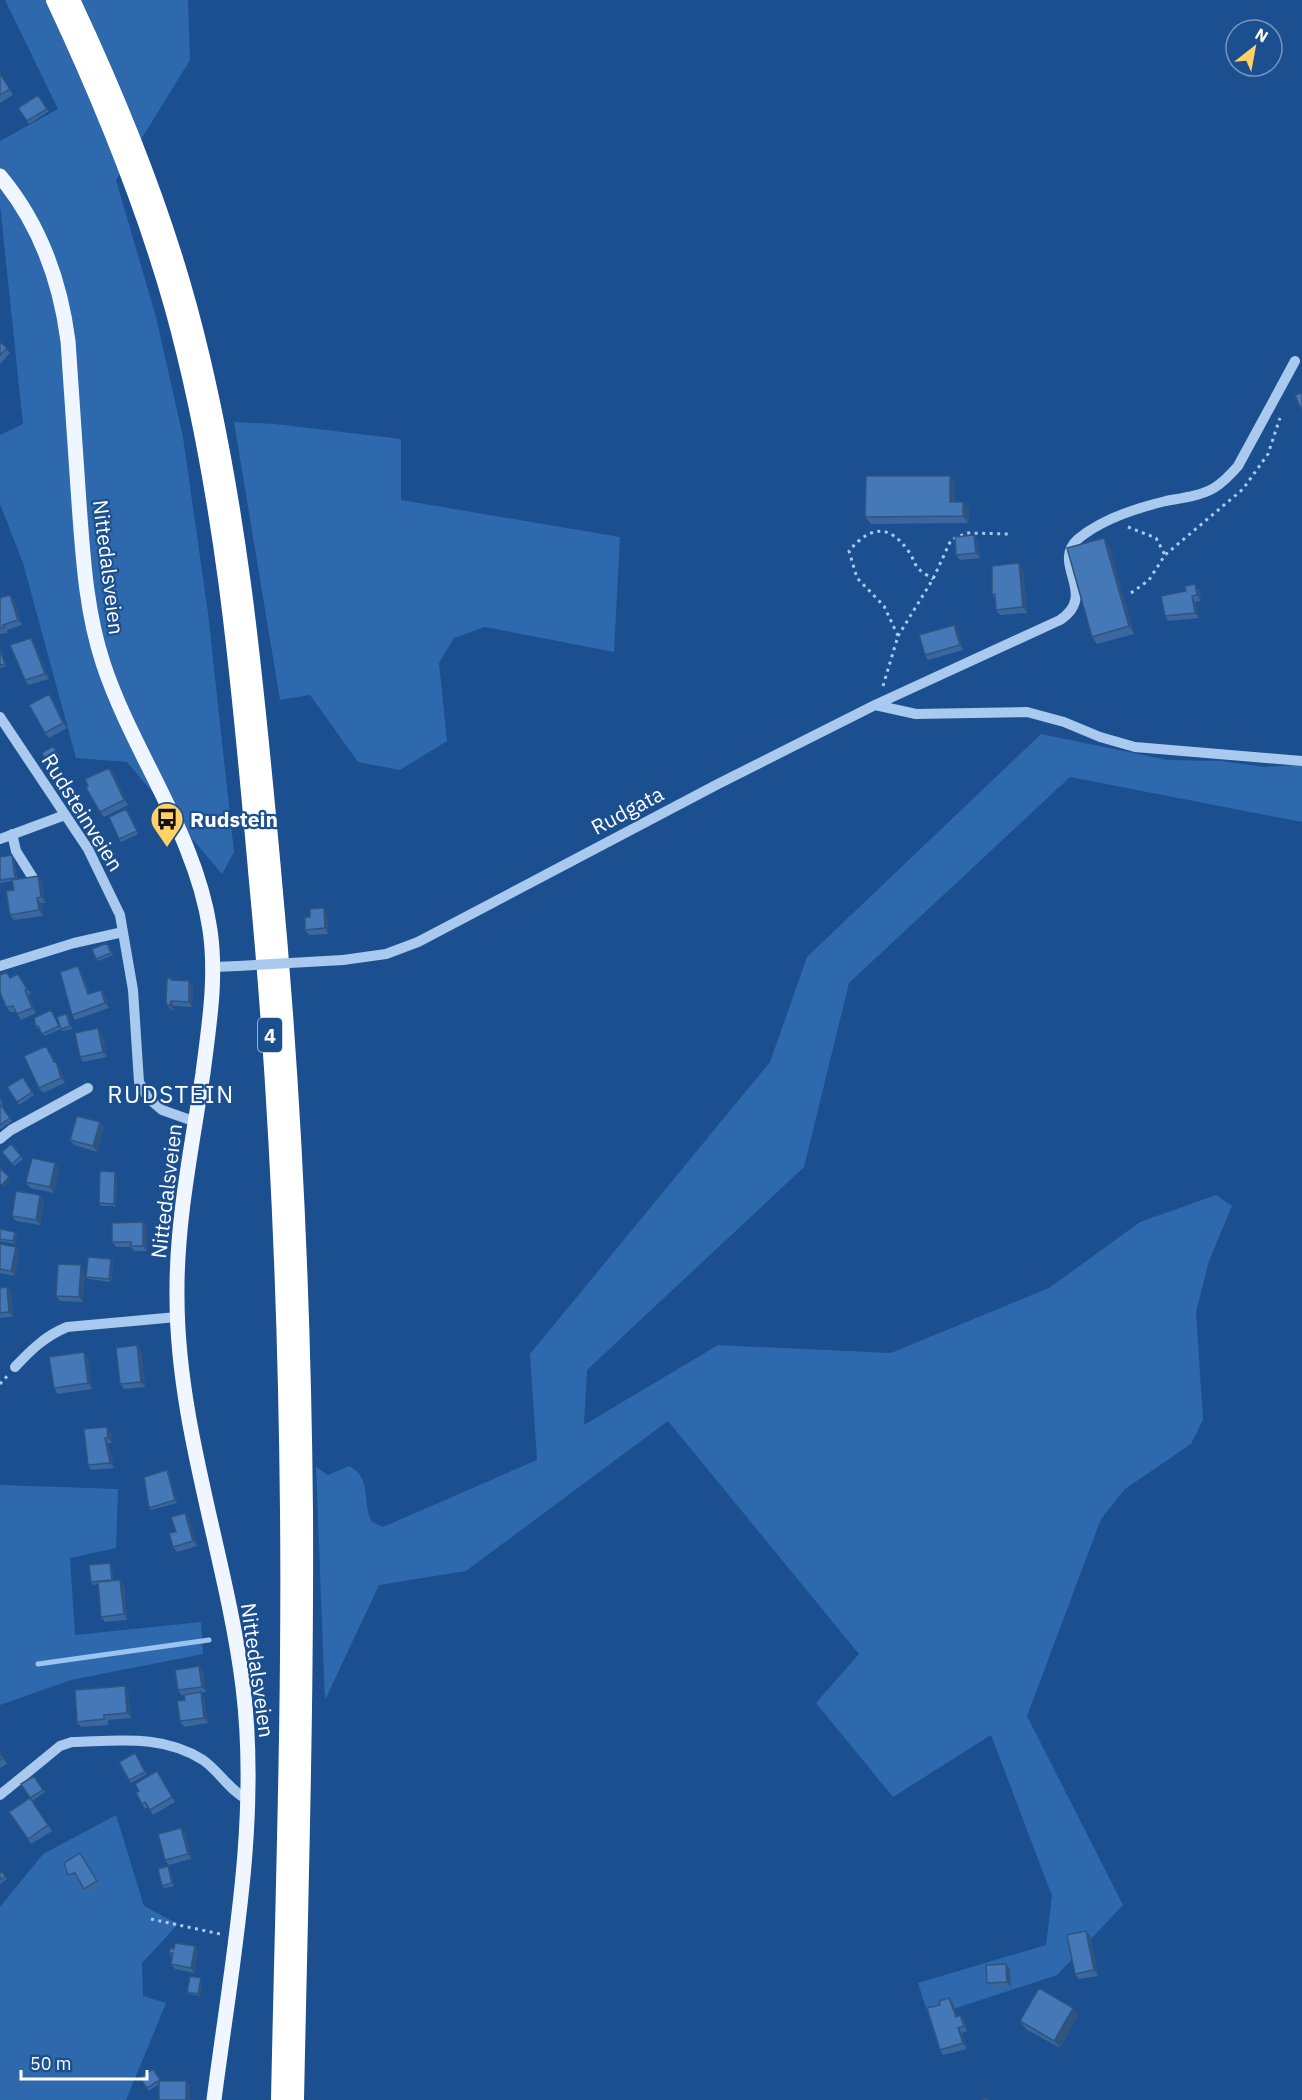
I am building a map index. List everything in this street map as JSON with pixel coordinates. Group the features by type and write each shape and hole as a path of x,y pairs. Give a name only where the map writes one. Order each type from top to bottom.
{"highway":[{"name":"4","path":"55,0 116,138 147,221 174,310 194,393 217,518 238,683 264,936 284,1261 289,1622 280,2100"},
{"name":"4","path":"71,0 144,170 191,316 208,391 231,516 262,759 285,1022 301,1338 303,1623 295,2100"}],"main road":[{"name":"Nittedalsveien","path":"0,176 20,202 37,232 53,268 62,302 68,341 86,580 98,648 112,688 196,871 209,924 213,967 210,1019 178,1256 177,1317 190,1416 243,1684 248,1741 248,1800 243,1864 214,2100"}],"street":[{"path":"1107,521 1155,503 1206,492 1227,479 1238,466 1295,361"},
{"name":"Rudgata","path":"213,967 343,960 386,954 418,942 718,784 875,705 1043,628 1072,612 1075,605 1075,591 1068,556 1070,549 1087,532 1107,521"},
{"path":"875,705 916,714 1027,712 1064,722 1100,737 1135,747 1302,761"},
{"name":"Rudsteinveien","path":"0,717 88,849 120,915 134,990 140,1082 148,1098 162,1110 196,1122"},
{"path":"0,839 65,815"},
{"path":"12,834 16,851 33,878"},
{"path":"0,966 74,943 123,932"},
{"path":"0,1139 88,1088"},
{"path":"15,1367 36,1345 53,1332 67,1327 177,1317"},
{"path":"0,1795 60,1746 72,1742 154,1741 202,1760 237,1794 248,1800"}],"path":[{"path":"1107,521 1156,538 1165,555"},
{"path":"898,636 884,606 857,578 849,551 862,535 878,531 898,538 911,554 916,567 933,579"},
{"path":"875,705 898,636 933,579 951,540 967,533 1010,534"},
{"path":"152,1919 222,1934"}],"shaded area":[{"path":"5,0 188,0 190,60 116,180 156,317 183,437 208,613 234,852 222,874 127,762 76,758 23,563 0,504 0,435 23,424 0,205 0,141 58,109"},
{"path":"234,422 275,424 401,439 401,500 620,537 614,652 485,627 454,638 439,663 447,741 400,770 358,762 310,695 280,700"},
{"path":"1041,734 1167,760 1221,761 1265,767 1302,765 1302,822 1070,777 849,983 804,1167 587,1370 584,1425 718,1345 891,1353 1049,1288 1140,1222 1216,1195 1232,1206 1209,1261 1196,1312 1203,1420 1191,1444 1125,1489 1101,1519 1027,1716 1123,1905 1057,1975 929,2017 918,1983 1046,1945 1052,1896 991,1735 893,1797 816,1703 859,1654 668,1421 466,1571 379,1585 325,1700 316,1467 328,1475 349,1466 356,1471 364,1484 372,1522 383,1527 537,1460 530,1354 770,1062 807,957"},
{"path":"0,1485 118,1489 116,1548 70,1558 75,1635 201,1622 203,1654 71,1680 0,1705"},
{"path":"116,1815 144,1906 178,1924 142,1963 143,1996 166,2003 126,2100 0,2100 0,1907 43,1854"}],"building":[{"path":"0,74 10,89 0,95"},
{"path":"38,95 47,109 27,121 18,108"},
{"path":"0,342 7,348 0,355"},
{"path":"1302,393 1302,411 1295,395"},
{"path":"866,476 950,476 950,502 963,502 963,516 865,517"},
{"path":"974,535 976,553 956,555 955,537"},
{"path":"1104,538 1129,626 1092,637 1067,548"},
{"path":"1019,563 1023,607 996,610 995,594 992,594 992,566"},
{"path":"1195,584 1197,595 1192,596 1195,613 1165,616 1161,596 1186,591 1185,586"},
{"path":"10,595 18,620 0,628 0,598"},
{"path":"954,625 960,645 925,655 919,635"},
{"path":"31,638 45,674 25,680 10,645"},
{"path":"0,650 5,664 0,665"},
{"path":"49,694 63,723 45,733 29,705"},
{"path":"53,746 58,755 46,761 42,753"},
{"path":"109,768 124,800 100,812 86,788 88,786 85,779"},
{"path":"126,809 137,831 119,839 109,817"},
{"path":"12,855 15,878 0,880 0,857"},
{"path":"38,876 41,897 37,898 39,910 10,915 6,891 14,890 12,880"},
{"path":"324,908 325,928 305,930 305,917 310,917 310,909"},
{"path":"107,943 111,953 96,959 92,949"},
{"path":"78,966 88,994 101,990 105,1003 72,1015 60,972"},
{"path":"7,972 10,978 18,974 27,989 25,990 32,1008 17,1014 13,1006 6,1007 0,992 0,975"},
{"path":"171,977 171,980 189,981 189,1002 171,1001 170,1006 166,1003 167,979"},
{"path":"51,1010 59,1026 42,1034 38,1026 36,1027 34,1018"},
{"path":"66,1014 70,1026 61,1029 57,1017"},
{"path":"98,1028 103,1052 80,1057 75,1033"},
{"path":"46,1046 54,1062 56,1061 61,1078 39,1088 24,1056"},
{"path":"23,1077 32,1092 17,1102 7,1087"},
{"path":"0,1104 10,1118 0,1125"},
{"path":"77,1116 100,1122 93,1146 70,1140"},
{"path":"11,1144 21,1156 12,1164 2,1152"},
{"path":"32,1158 55,1163 50,1187 26,1182"},
{"path":"0,1168 9,1177 2,1185 0,1184"},
{"path":"100,1171 115,1172 114,1204 99,1203"},
{"path":"16,1191 40,1195 36,1220 12,1216"},
{"path":"143,1222 143,1246 131,1246 131,1242 112,1242 112,1223"},
{"path":"0,1229 15,1232 13,1241 0,1239"},
{"path":"0,1244 16,1247 11,1271 0,1269"},
{"path":"88,1257 111,1259 109,1279 86,1277"},
{"path":"58,1264 81,1265 79,1297 56,1296"},
{"path":"7,1287 9,1312 0,1313 0,1288"},
{"path":"137,1345 141,1382 120,1384 116,1348"},
{"path":"84,1352 88,1383 54,1388 49,1357"},
{"path":"107,1427 108,1438 105,1438 110,1463 88,1465 84,1429"},
{"path":"167,1470 175,1500 149,1508 144,1477"},
{"path":"185,1513 193,1541 173,1547 169,1533 176,1532 171,1517"},
{"path":"110,1563 112,1580 91,1582 89,1565"},
{"path":"120,1580 124,1614 101,1617 98,1582"},
{"path":"199,1666 202,1687 178,1690 175,1670"},
{"path":"125,1686 127,1713 104,1715 104,1719 77,1722 75,1690"},
{"path":"201,1692 204,1718 180,1721 177,1701 185,1700 184,1695"},
{"path":"135,1753 145,1772 129,1780 119,1762"},
{"path":"157,1771 172,1797 150,1810 145,1802 142,1804 136,1793 139,1791 135,1784"},
{"path":"34,1776 43,1790 30,1798 21,1784"},
{"path":"30,1798 48,1825 28,1839 9,1812"},
{"path":"181,1828 188,1854 165,1860 158,1834"},
{"path":"80,1853 97,1881 84,1889 75,1873 68,1875 64,1863"},
{"path":"168,1866 172,1883 162,1886 158,1869"},
{"path":"0,1870 5,1876 0,1880"},
{"path":"1086,1931 1094,1970 1075,1974 1067,1935"},
{"path":"175,1943 195,1946 191,1968 171,1964 173,1953 169,1953 170,1948 174,1949"},
{"path":"1006,1964 1007,1982 987,1983 986,1965"},
{"path":"190,1976 201,1978 198,1994 187,1992"},
{"path":"1039,1988 1073,2008 1054,2041 1020,2021"},
{"path":"949,1998 956,2017 960,2015 964,2026 958,2028 963,2043 940,2050 927,2008 940,2005 939,2001"},
{"path":"153,2069 160,2080 147,2088 140,2078"},
{"path":"159,2081 186,2081 186,2100 159,2100"}],"waterway":[{"path":"38,1664 209,1640"}],"place":[{"name":"Rudstein","path":"167,848"}],"district":[{"name":"RUDSTEIN","path":"171,1094"}]}
